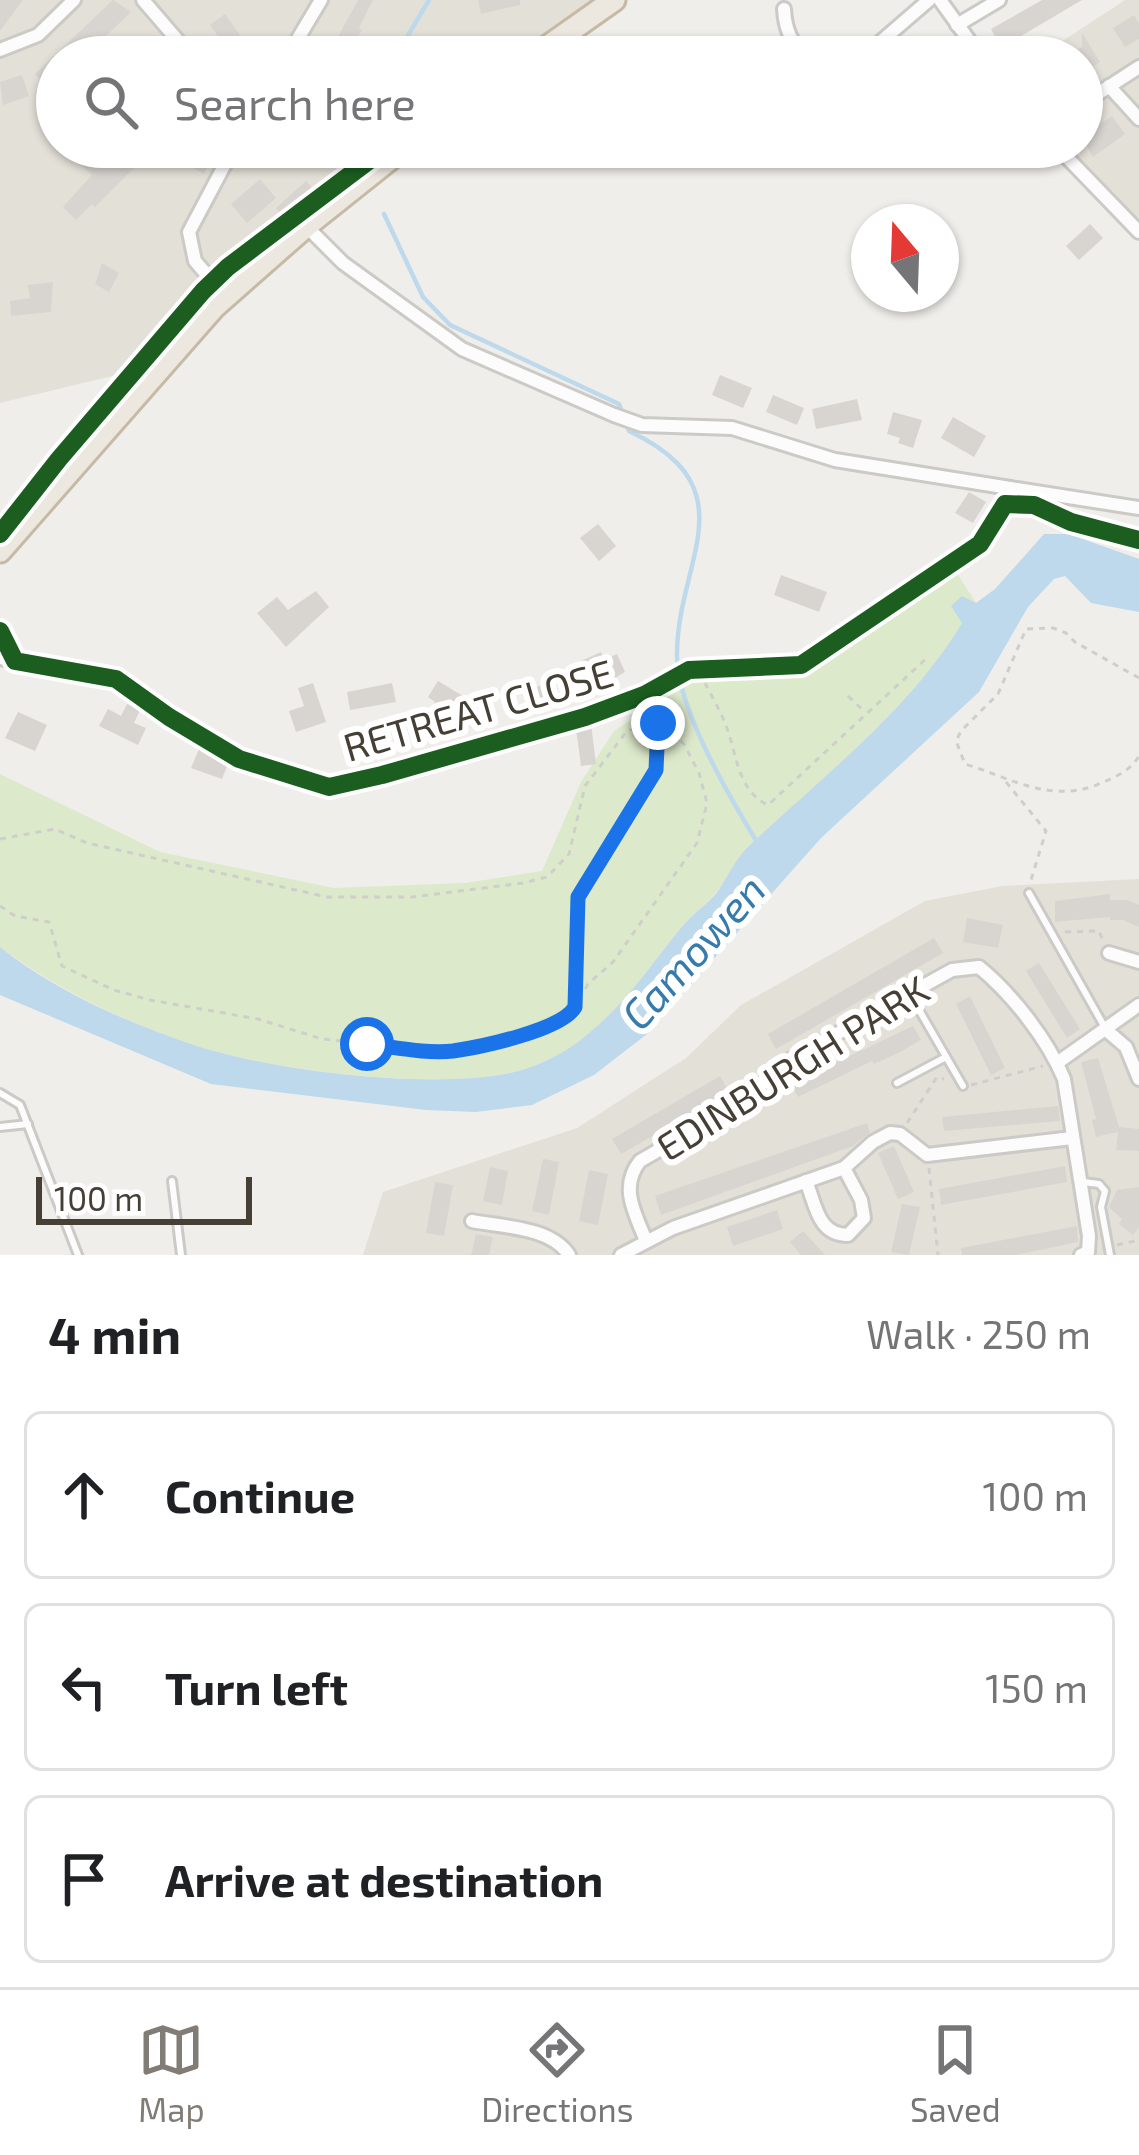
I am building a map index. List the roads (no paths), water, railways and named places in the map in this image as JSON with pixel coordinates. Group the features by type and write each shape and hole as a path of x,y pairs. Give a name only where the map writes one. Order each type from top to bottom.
{"highway":[{"path":"563,36 614,0"},
{"path":"0,550 226,297 379,168"}],"street":[{"path":"0,50 38,35 74,0"},
{"path":"143,0 174,36"},
{"path":"300,36 321,0"},
{"path":"887,36 928,0"},
{"path":"940,0 965,36"},
{"path":"957,25 999,0"},
{"path":"784,9 790,36"},
{"path":"1103,90 1139,67"},
{"path":"1109,86 1139,119"},
{"path":"223,168 189,232 195,261 226,297"},
{"path":"1077,168 1139,232"},
{"path":"306,226 344,263 462,349 642,425 733,428 835,460 1139,508"},
{"path":"694,669 801,665 980,544 1010,488"},
{"name":"RETREAT CLOSE","path":"0,658 116,679 169,718 239,759 328,787 521,737 644,695"},
{"path":"1108,953 1139,962"},
{"name":"EDINBURGH PARK","path":"649,1248 628,1195 629,1174 640,1161 745,1100 779,1066 952,970 979,967 997,982 1057,1063"},
{"path":"1082,1255 1088,1252 1089,1236 1064,1079 1057,1063 1139,1005"},
{"path":"1106,1029 1126,1048 1139,1079"},
{"path":"621,1255 649,1248 844,1168 890,1133 900,1134 926,1155 1072,1138"},
{"path":"806,1181 824,1229 832,1235 848,1234 864,1218 861,1200 844,1168"},
{"path":"472,1221 548,1236 569,1255"}],"lane":[{"path":"1029,893 1106,1029"},
{"path":"909,993 963,1085"},
{"path":"897,1083 946,1057"},
{"path":"0,1093 20,1105 78,1255"},
{"path":"0,1127 28,1124"},
{"path":"172,1181 181,1255"},
{"path":"1080,1181 1100,1184 1105,1191 1101,1207 1110,1255"}],"water":[{"name":"Camowen","path":"1044,534 1069,534 1139,559 1139,612 1091,603 1065,576 1054,579 1028,607 979,692 821,838 647,1034 594,1075 532,1105 476,1112 426,1110 211,1084 0,995 0,947 44,978 118,1016 194,1045 265,1063 351,1075 438,1079 477,1078 539,1064 575,1044 610,1014 684,924 718,891 744,851 891,714 962,623 951,606 962,596 976,603 995,589"}],"waterway":[{"path":"408,36 429,0"},
{"path":"384,214 423,297 450,325 619,404 629,431 666,453 688,477 698,503 699,530 680,621 679,677 707,752 757,842"}]}
